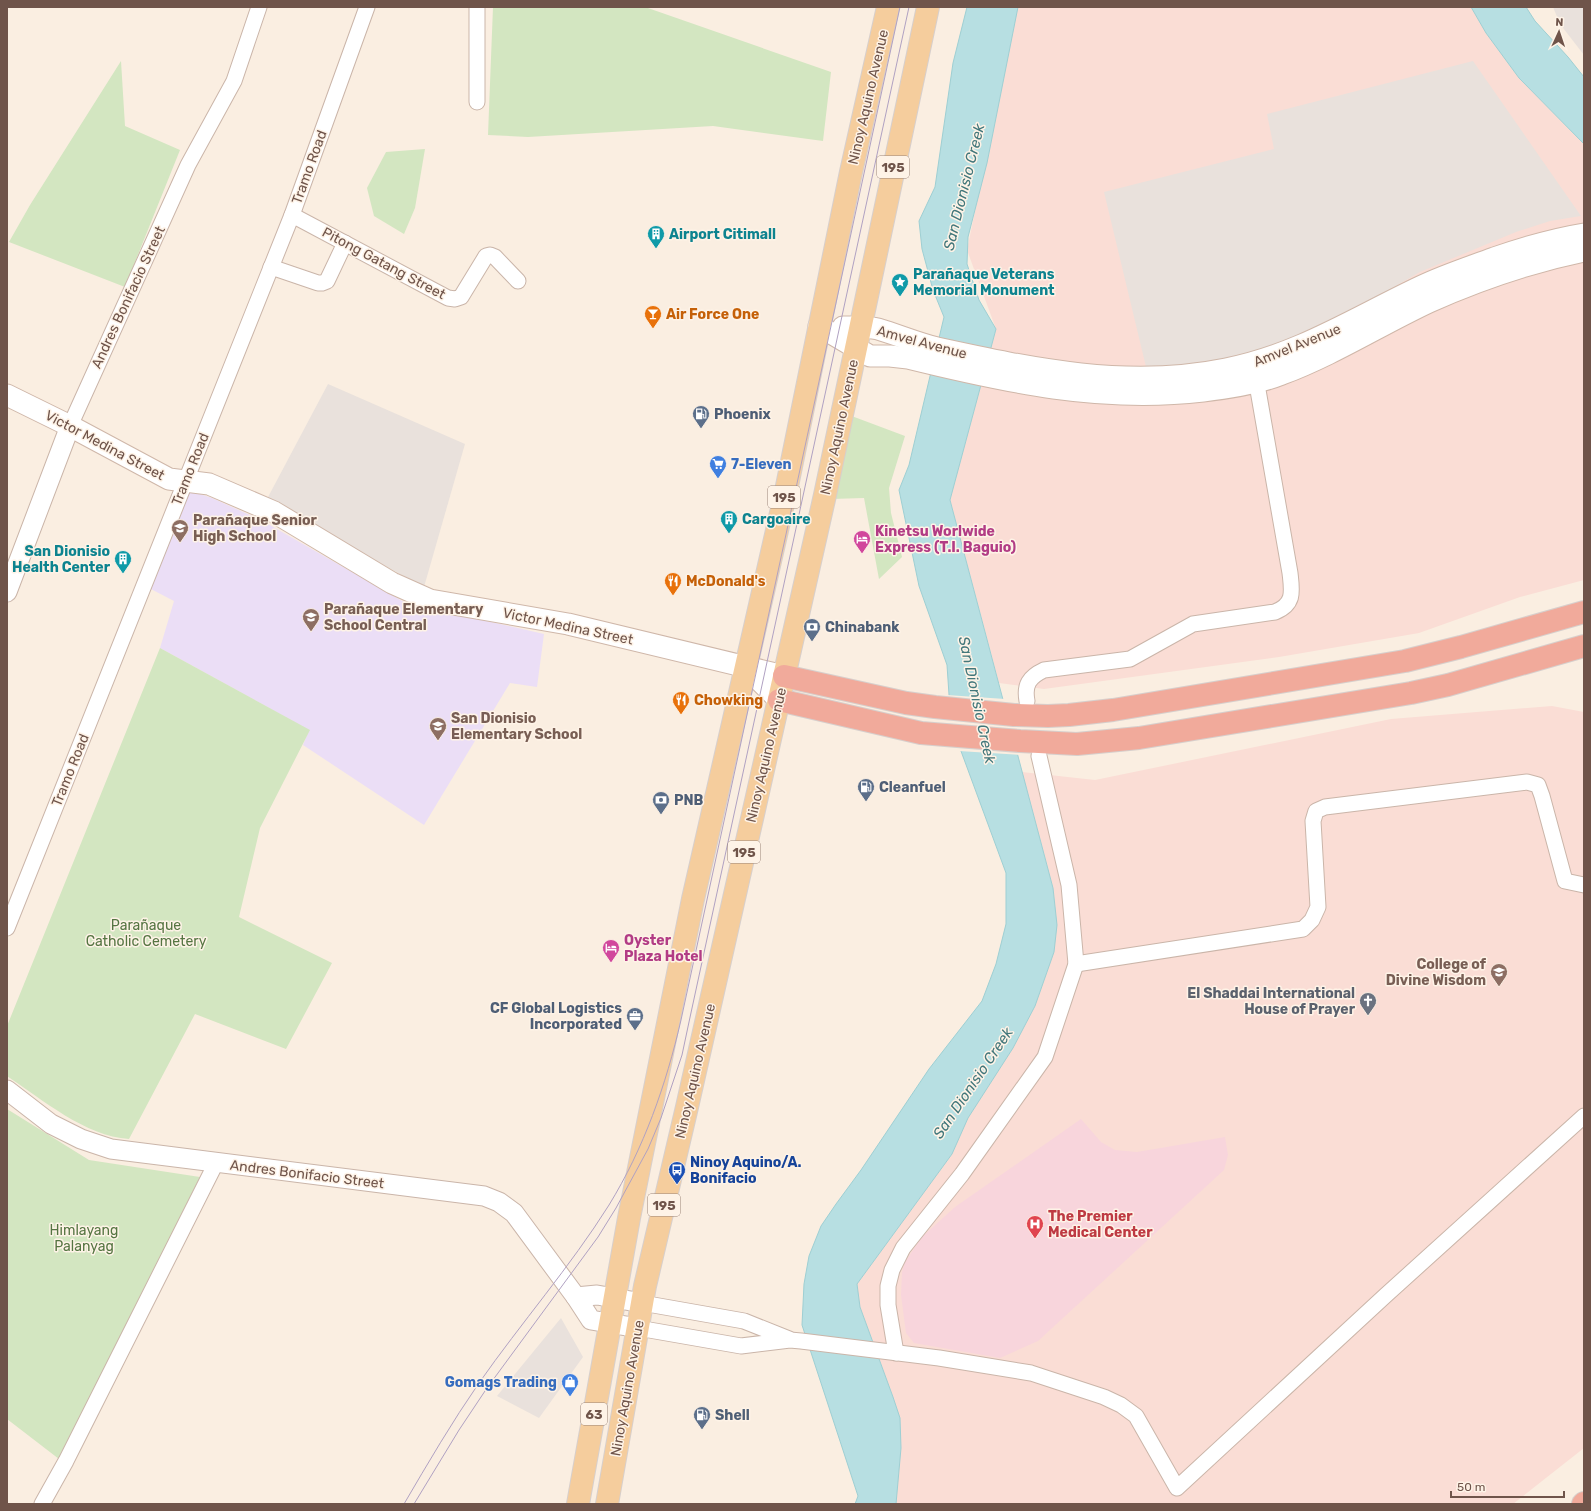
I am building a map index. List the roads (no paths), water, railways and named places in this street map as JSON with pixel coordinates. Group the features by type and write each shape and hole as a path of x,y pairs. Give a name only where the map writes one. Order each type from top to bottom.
{"highway":[{"path":"784,676 906,703 935,707 1020,708 1048,716 1089,713 1405,661 1461,647 1584,612"},
{"path":"779,700 903,730 941,735 1077,744 1121,741 1395,696 1448,685 1584,646"}],"main road":[{"name":"Ninoy Aquino Avenue","path":"578,1504 614,1298 652,1098 694,893 786,490 819,326 888,7"},
{"name":"Ninoy Aquino Avenue","path":"607,1504 642,1303 825,495 928,7"},
{"name":"Amvel Avenue","path":"858,337 876,328 917,352 998,370 1053,388 1127,396 1196,392 1255,373 1296,348 1334,332 1423,286 1454,273 1522,249 1584,234"},
{"name":"Amvel Avenue","path":"1255,373 1281,375 1309,363 1428,303 1460,289 1501,274 1561,256 1584,251"},
{"name":"Amvel Avenue","path":"819,326 858,337 870,356 890,356 917,352"},
{"name":"Victor Medina Street","path":"7,395 70,426 169,479 209,484 274,512 392,583 430,600 568,624 784,676"},
{"path":"746,667 779,700"}],"street":[{"name":"Andres Bonifacio Street","path":"7,592 70,426 188,166 234,81 259,7"},
{"name":"Tramo Road","path":"7,928 292,215 367,7"},
{"path":"476,102 477,7"},
{"name":"Pitong Gatang Street","path":"292,215 448,298 455,299 461,296 486,256 490,255 495,257 518,281"},
{"path":"271,267 318,284 322,283 326,281 345,243"},
{"path":"1020,708 1028,682 1036,674 1044,670 1130,659 1193,624 1275,612 1290,602 1292,588 1290,573 1255,373"},
{"path":"888,1352 888,1286 892,1270 903,1248 962,1174 1045,1057 1076,964 1069,885 1039,756"},
{"path":"1076,964 1303,929 1312,920 1318,906 1313,821 1316,811 1326,807 1527,782 1538,786 1542,796 1565,881 1584,885"},
{"name":"Andres Bonifacio Street","path":"7,1090 51,1124 81,1139 110,1149 484,1196 499,1202 514,1213 576,1297 590,1320 638,1328"},
{"path":"576,1297 597,1295 744,1321 796,1340 939,1358 1031,1373 1121,1404 1136,1416 1177,1488 1386,1295 1584,1116"},
{"path":"42,1504 66,1461 216,1163"},
{"path":"638,1328 741,1346 796,1340"}],"water":[{"name":"San Dionisio Creek","path":"967,7 1018,7 987,163 968,237 967,264 979,300 996,329 950,500 1053,888 1057,925 1054,952 1035,1006 1013,1048 968,1118 952,1154 857,1284 860,1307 900,1418 901,1448 896,1504 855,1504 858,1496 802,1325 804,1284 809,1256 821,1226 861,1170 929,1069 982,1001 996,964 1006,924 1006,873 951,724 947,665 919,586 899,490 909,465 944,317 933,290 922,249 919,221 935,187 953,63"},
{"path":"1471,7 1526,7 1535,21 1568,57 1584,77 1584,144 1519,78 1486,33"}],"tram line":[{"path":"404,1504 431,1458 479,1383 562,1273 609,1205 633,1161 661,1092 681,1020 900,7"},
{"path":"414,1504 459,1430 487,1388 598,1237 616,1208 648,1149 661,1118 682,1055 909,7"}],"place":[{"name":"Airport Citimall","path":"656,249"},
{"name":"Parañaque Veterans Memorial Monument","path":"900,297"},
{"name":"Air Force One","path":"653,329"},
{"name":"Phoenix","path":"701,429"},
{"name":"7-Eleven","path":"718,479"},
{"name":"Cargoaire","path":"729,534"},
{"name":"Parañaque Senior High School","path":"180,543"},
{"name":"Kinetsu Worlwide Express (T.I. Baguio)","path":"862,554"},
{"name":"San Dionisio Health Center","path":"123,574"},
{"name":"McDonald's","path":"673,596"},
{"name":"Parañaque Elementary School Central","path":"311,632"},
{"name":"Chinabank","path":"812,642"},
{"name":"Chowking","path":"681,715"},
{"name":"San Dionisio Elementary School","path":"438,741"},
{"name":"Cleanfuel","path":"866,802"},
{"name":"PNB","path":"661,815"},
{"name":"Oyster Plaza Hotel","path":"611,963"},
{"name":"College of Divine Wisdom","path":"1499,987"},
{"name":"El Shaddai International House of Prayer","path":"1368,1016"},
{"name":"CF Global Logistics Incorporated","path":"635,1031"},
{"name":"Ninoy Aquino/A. Bonifacio","path":"677,1185"},
{"name":"The Premier Medical Center","path":"1035,1239"},
{"name":"Gomags Trading","path":"570,1397"},
{"name":"Shell","path":"702,1430"}],"park label":[{"name":"Parañaque Catholic Cemetery","path":"146,934"},
{"name":"Himlayang Palanyag","path":"84,1238"}]}
